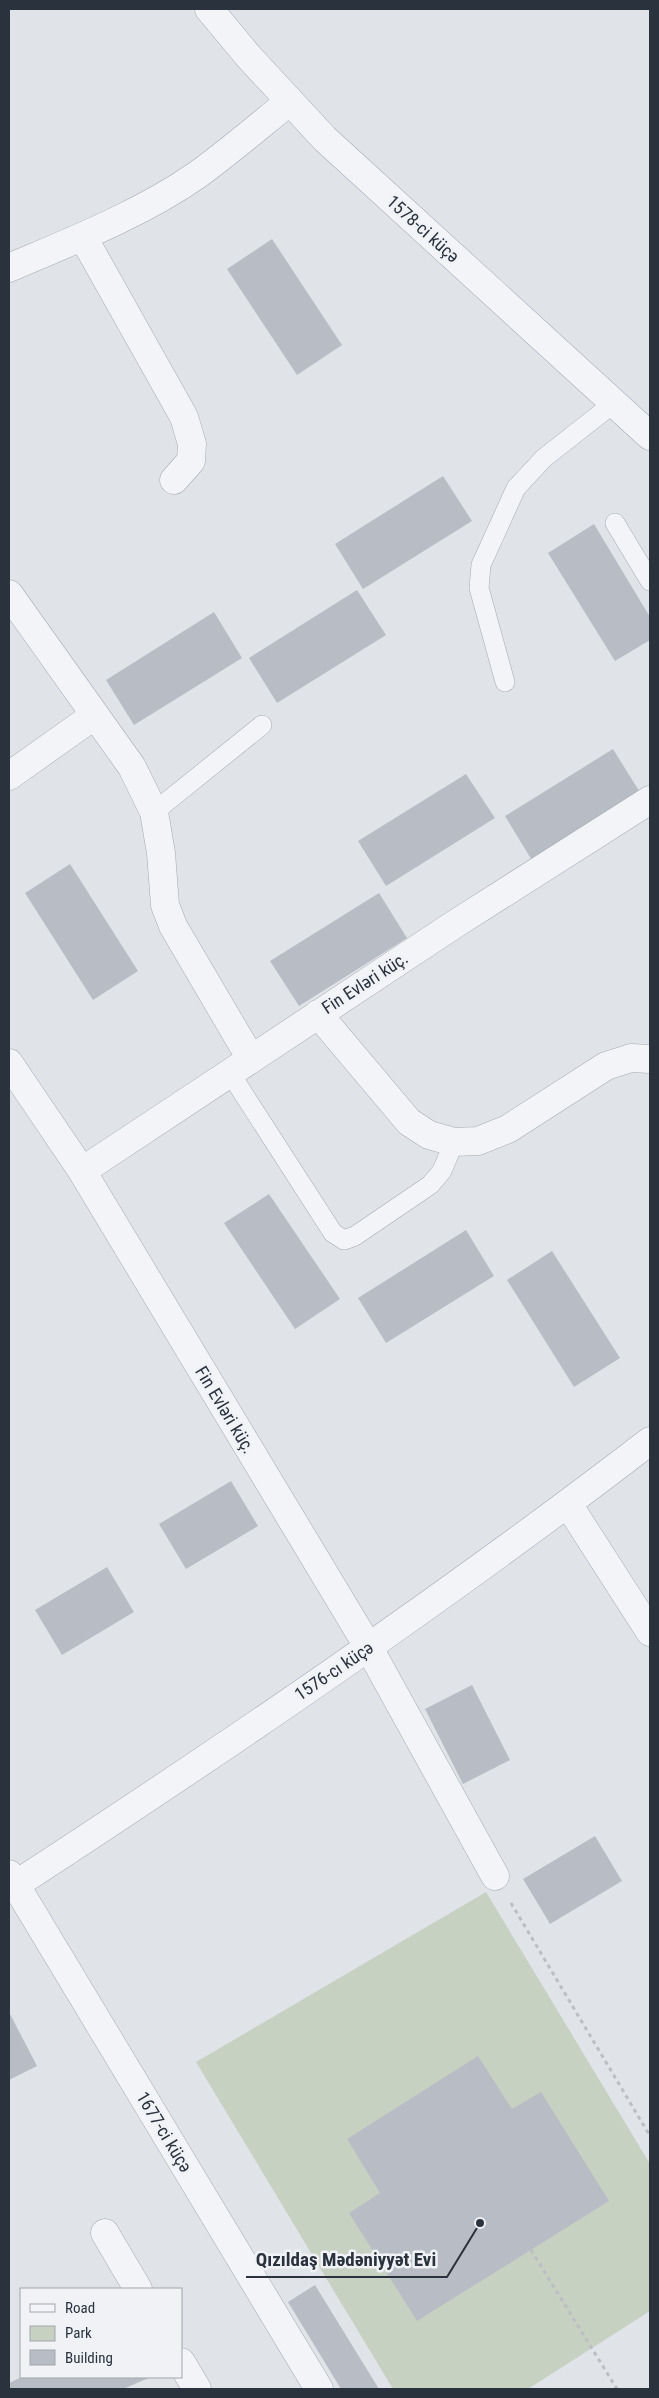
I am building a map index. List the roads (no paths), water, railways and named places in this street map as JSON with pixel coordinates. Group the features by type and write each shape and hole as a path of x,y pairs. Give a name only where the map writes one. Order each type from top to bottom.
{"street":[{"name":"1578-ci küçə","path":"209,9 249,57 325,139 650,436"},
{"path":"9,268 83,237 153,201 197,175 290,101"},
{"path":"83,237 184,417 192,444 191,461 174,480"},
{"path":"9,594 132,766 154,812 161,853 165,905 173,926 240,1066"},
{"path":"9,776 95,716"},
{"name":"Fin Evləri küç.","path":"82,1171 318,1014 650,800"},
{"path":"318,1014 409,1122 429,1134 454,1142 478,1141 508,1129 606,1066 631,1058 650,1058"},
{"name":"Fin Evləri küç.","path":"9,1063 82,1171 369,1648 495,1876"},
{"name":"1576-cı küçə","path":"11,1883 369,1648 568,1504 650,1441"},
{"path":"568,1504 650,1632"},
{"name":"1677-ci küçə","path":"11,1883 310,2387"},
{"path":"104,2233 137,2288"},
{"path":"182,2364 197,2389"}],"lane":[{"path":"505,682 479,588 481,565 516,488 544,458 614,403"},
{"path":"615,523 650,581"},
{"path":"154,812 262,725"},
{"path":"240,1066 334,1233 344,1240 356,1236 430,1185 442,1171 454,1142"}],"place":[{"name":"Qızıldaş Mədəniyyət Evi","path":"480,2223"}]}
